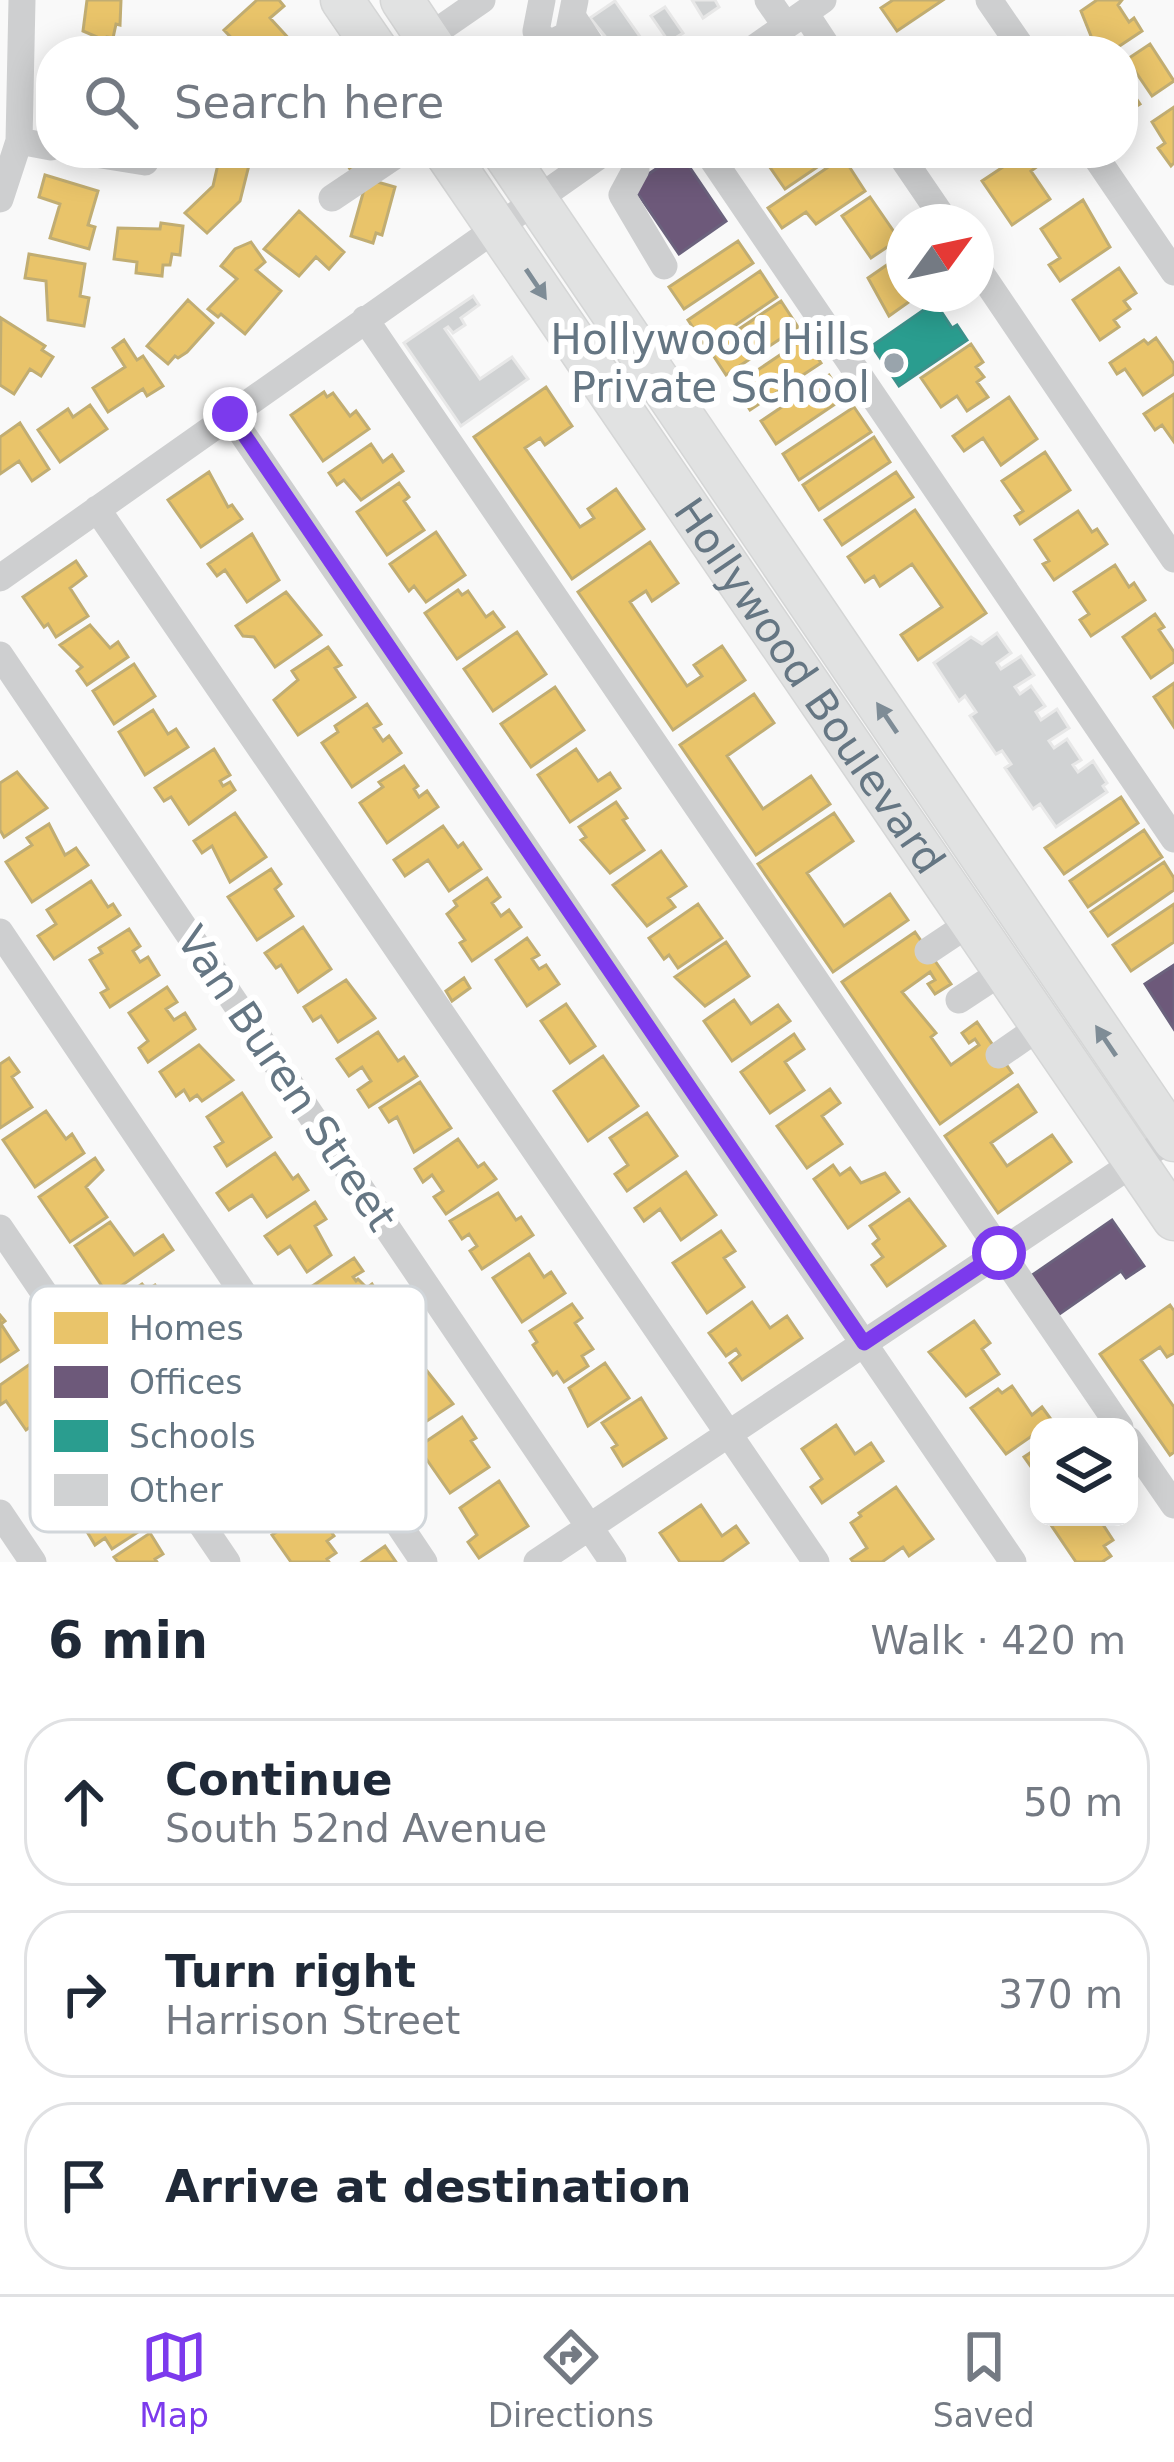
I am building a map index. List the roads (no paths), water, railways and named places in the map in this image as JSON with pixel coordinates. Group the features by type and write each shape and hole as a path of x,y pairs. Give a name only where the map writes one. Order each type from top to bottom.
{"highway":[{"path":"342,0 367,36"},
{"path":"401,0 426,36"},
{"name":"Hollywood Boulevard","path":"456,168 1041,1026 1162,1145"},
{"name":"Hollywood Boulevard","path":"514,168 1162,1145 1174,1219"}],"street":[{"path":"0,200 19,141 22,0"},
{"path":"440,36 482,0"},
{"path":"541,36 536,31 542,0"},
{"path":"768,0 805,13"},
{"path":"989,0 1014,36"},
{"path":"564,36 573,8"},
{"path":"573,8 587,36"},
{"path":"772,36 805,13"},
{"path":"19,141 36,144"},
{"path":"332,198 377,168"},
{"path":"0,578 582,168"},
{"path":"636,168 622,196 664,266"},
{"path":"718,168 1174,839"},
{"path":"909,168 934,204"},
{"path":"1103,168 1174,272"},
{"path":"994,293 1174,559"},
{"path":"365,319 915,1109 999,1253 1114,1418"},
{"path":"230,414 1013,1562"},
{"path":"97,509 816,1562"},
{"name":"Van Buren Street","path":"0,655 613,1562"},
{"path":"928,951 970,922"},
{"path":"0,932 238,1286"},
{"path":"959,1000 1003,970"},
{"path":"999,1055 1041,1026"},
{"path":"537,1562 1162,1145"},
{"path":"0,1228 39,1286"},
{"path":"1138,1453 1174,1504"},
{"path":"0,1513 33,1562"},
{"path":"207,1532 227,1562"},
{"path":"404,1532 424,1562"}],"place":[{"name":"Hollywood Hills Private School","path":"894,363"}]}
